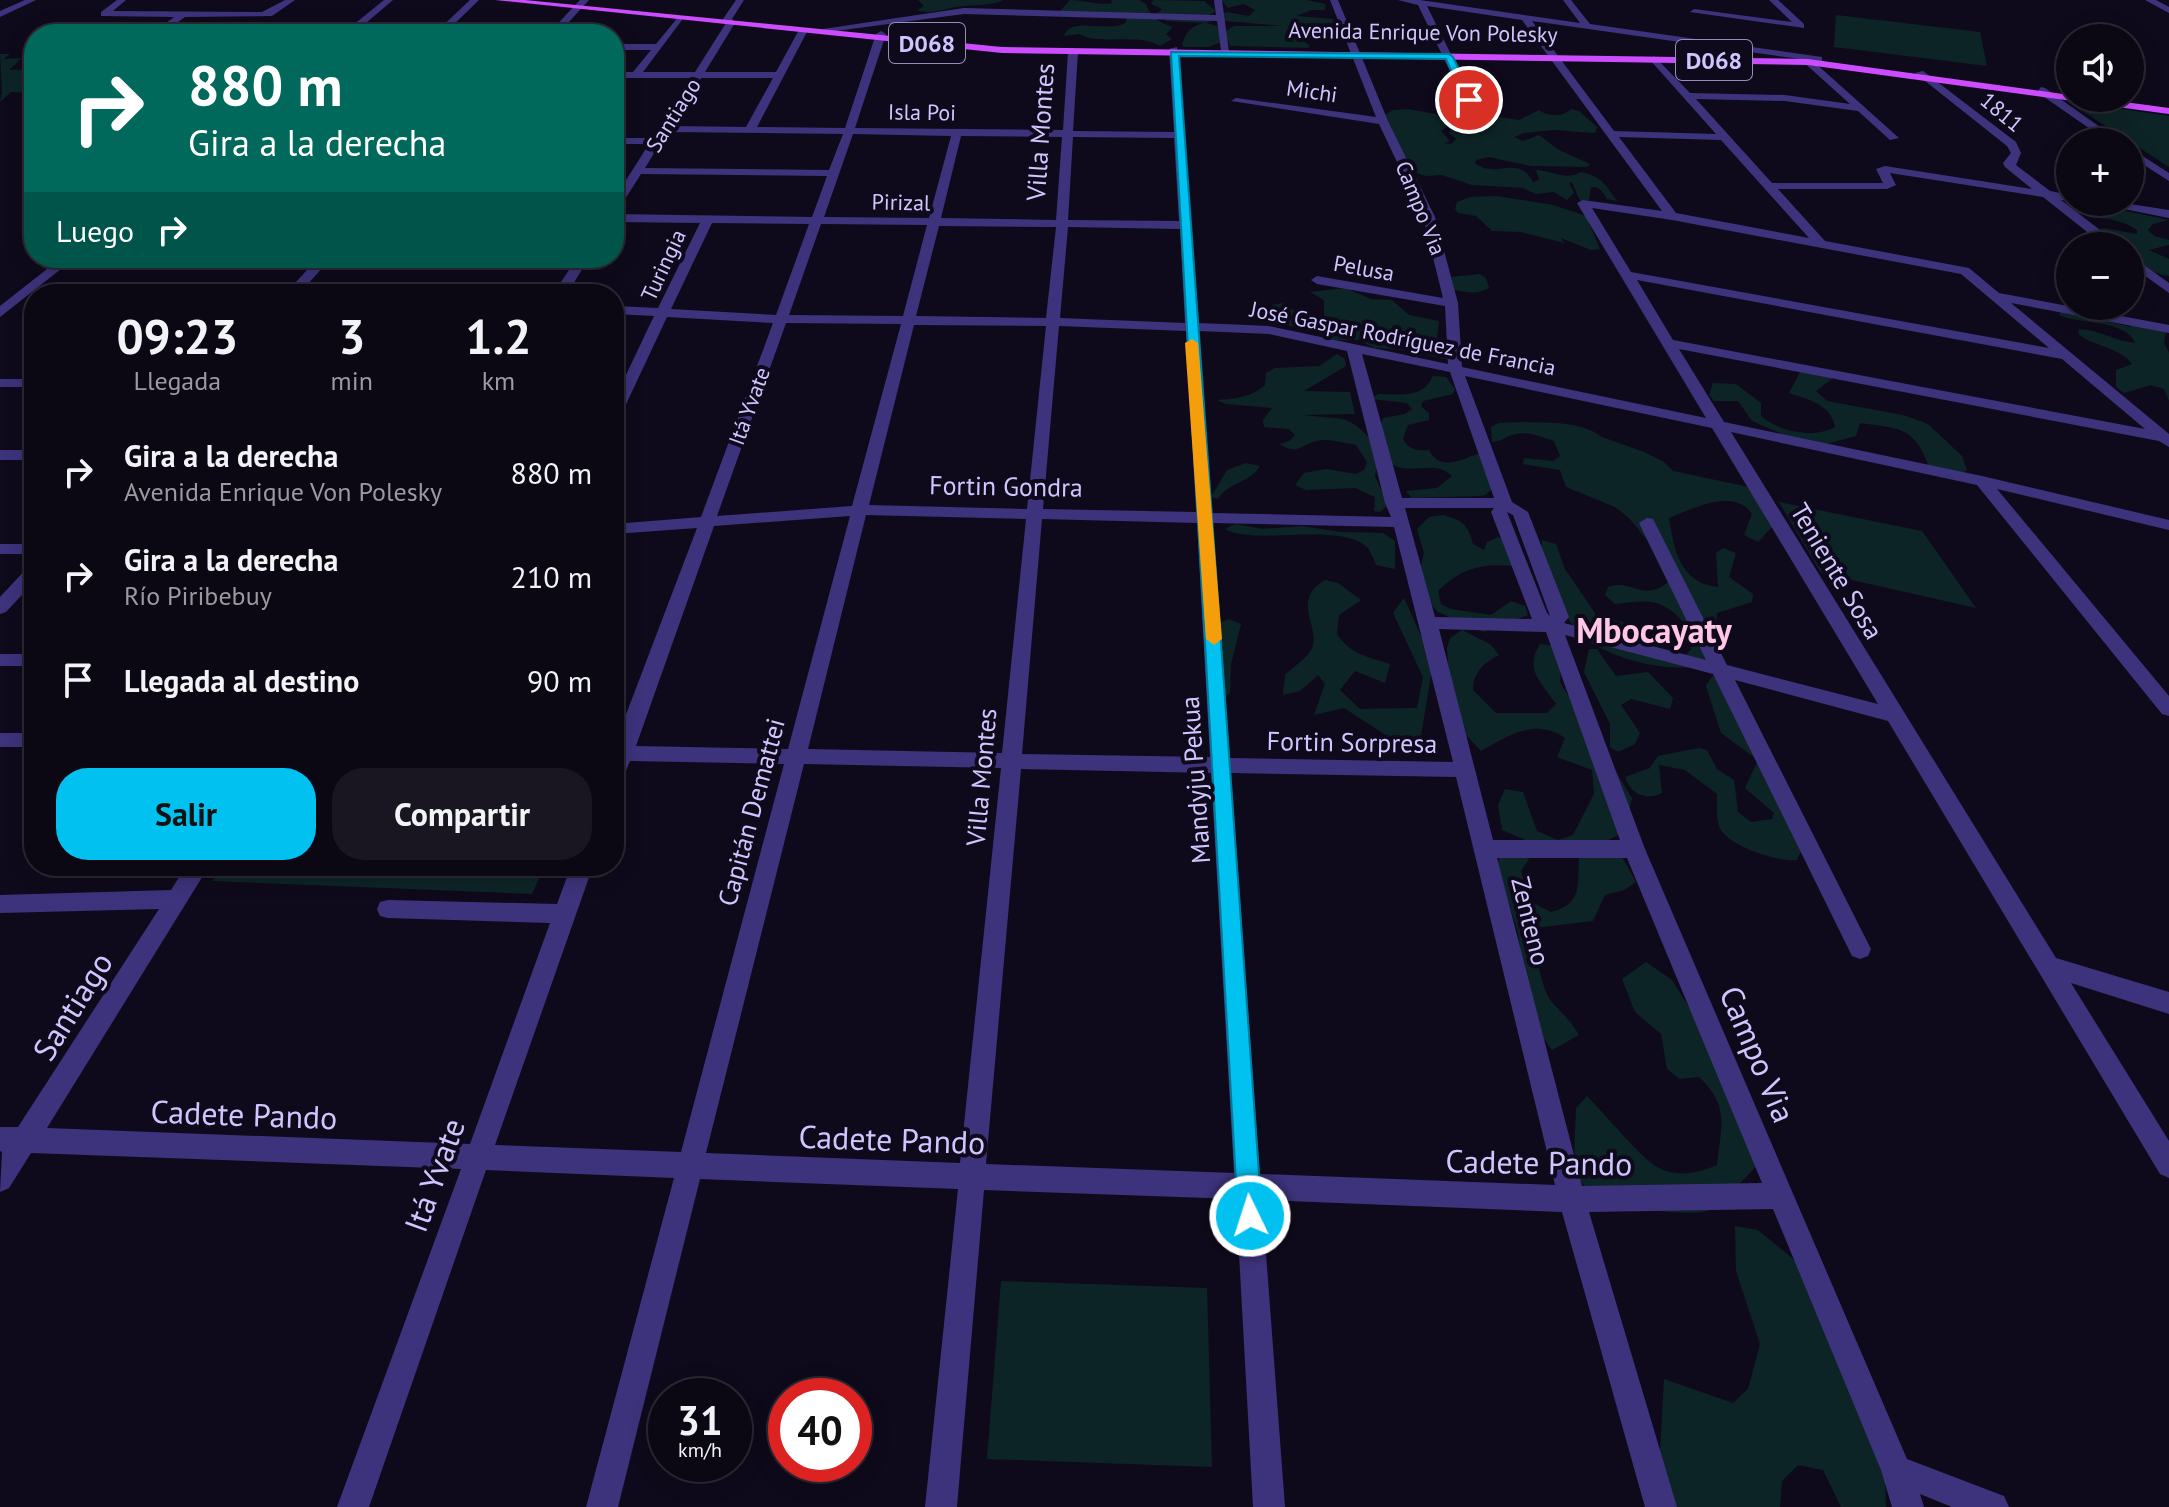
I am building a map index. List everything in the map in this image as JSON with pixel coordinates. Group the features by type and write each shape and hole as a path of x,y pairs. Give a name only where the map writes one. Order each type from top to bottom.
{"main road":[{"name":"Avenida Enrique Von Polesky","path":"499,0 581,4 682,18 828,29 1002,50 1226,50 1811,60 2056,94"},
{"name":"Avenida Enrique Von Polesky","path":"536,0 803,30 1003,46 1354,53"},
{"name":"Avenida Enrique Von Polesky","path":"1553,56 1811,60"},
{"name":"Avenida Enrique Von Polesky","path":"2144,106 2169,109"}],"street":[{"path":"0,14 32,0"},
{"path":"122,0 104,14 262,15 272,13 291,0"},
{"path":"359,24 389,0"},
{"path":"450,24 475,0"},
{"name":"Santiago","path":"624,192 698,75 740,0"},
{"path":"1218,0 1226,50"},
{"name":"Campo Via","path":"1334,0 1383,121 1429,217 1451,303 1455,368 1504,504 1499,512 1539,617 1552,625 1634,849 1896,1470 1908,1507"},
{"path":"1402,0 1586,24 1811,60 1894,138"},
{"path":"1484,0 1494,11"},
{"path":"1567,0 1586,24"},
{"path":"1706,23 1691,9 1801,26 1773,0"},
{"path":"2149,0 2169,10"},
{"path":"1421,3 1479,121"},
{"path":"562,24 581,4"},
{"path":"828,29 964,11 1221,18"},
{"path":"170,24 183,16"},
{"path":"1524,16 1672,216 1965,271 2168,440"},
{"path":"636,75 682,18"},
{"path":"750,130 803,30"},
{"path":"1717,34 1728,45"},
{"name":"Itá Yvate","path":"624,737 781,319 880,36"},
{"path":"624,47 658,47"},
{"name":"Mandyju Pekua","path":"1174,51 1187,225 1190,327 1207,516 1269,1507"},
{"name":"Villa Montes","path":"941,1507 1062,223 1073,52"},
{"path":"1654,59 1822,245"},
{"path":"624,75 777,75"},
{"name":"1811","path":"1923,75 2012,144 2016,153 2009,163 2011,167 2095,232"},
{"path":"2044,92 2096,128"},
{"path":"1688,96 1785,98 1863,109"},
{"name":"Michi","path":"1236,101 1383,121"},
{"name":"Isla Poi","path":"664,129 1180,135"},
{"name":"Capitán Demattei","path":"602,1507 957,132"},
{"path":"1612,134 1725,137"},
{"path":"624,141 656,141"},
{"path":"2144,161 2169,178"},
{"path":"1768,186 1887,186 1890,185 1882,169 1885,169 2056,196"},
{"path":"637,171 833,173"},
{"path":"624,183 630,183"},
{"name":"Teniente Sosa","path":"1672,216 1583,203 2169,1165"},
{"path":"2144,210 2169,214"},
{"name":"Pirizal","path":"624,218 1187,225"},
{"name":"Turingia","path":"624,394 707,220"},
{"path":"36,284 56,268"},
{"path":"301,284 316,268"},
{"path":"2144,270 2169,289"},
{"path":"1626,272 2064,353"},
{"name":"Pelusa","path":"1317,280 1451,303"},
{"path":"4,310 24,294"},
{"path":"1997,297 2169,329"},
{"path":"4,310 24,308"},
{"name":"José Gaspar Rodríguez de Francia","path":"624,311 781,319 1052,322 1269,330 1982,481 2169,525"},
{"path":"1669,343 2168,440"},
{"name":"Zenteno","path":"1353,346 1428,623 1572,1199 1661,1507"},
{"path":"0,383 24,383"},
{"path":"0,455 24,455"},
{"path":"1982,481 2169,709"},
{"name":"Fortin Gondra","path":"624,528 859,510 1207,516 1396,513 1504,504"},
{"path":"1647,523 1860,949"},
{"path":"0,549 24,549"},
{"path":"0,608 24,582"},
{"path":"1428,623 1552,625 1893,715"},
{"path":"0,660 24,660"},
{"path":"0,740 24,740"},
{"name":"Fortin Sorpresa","path":"624,753 1464,770"},
{"path":"1484,849 1634,849"},
{"name":"Santiago","path":"0,1179 13,1139 192,876"},
{"name":"Itá Yvate","path":"353,1507 578,876"},
{"path":"0,904 177,899"},
{"path":"388,909 565,914"},
{"path":"2047,965 2169,1003"},
{"name":"Cadete Pando","path":"13,1139 1572,1199 1781,1196"},
{"path":"1896,1470 1993,1507"}],"green space":[{"path":"918,0 1002,1 927,12 917,10 924,6"},
{"path":"1070,0 1102,4 1112,3 1111,0 1139,0 1146,4 1156,19 1173,27 1166,34 1172,39 1160,46 1141,40 1097,39 1079,34 1064,36 1074,27 1110,26 1126,22 1126,17 1061,16 1059,12"},
{"path":"1153,0 1204,1 1216,11 1205,17 1211,21 1206,23 1217,26 1222,42 1208,47 1184,47 1187,33 1204,23 1165,21 1167,18 1156,15 1162,9 1151,4"},
{"path":"1221,0 1306,0 1326,4 1325,10 1311,10 1297,16 1333,19 1337,31 1332,34 1325,28 1315,28 1315,33 1303,40 1310,46 1308,48 1230,46 1224,32 1234,26 1284,26 1225,21 1220,15 1227,12 1249,16 1255,10 1244,4 1228,8"},
{"path":"1836,15 1980,32 1987,66 1834,47"},
{"path":"0,54 10,54 4,59 22,58 9,70 24,69 24,93 11,92 0,102"},
{"path":"1408,109 1452,117 1453,123 1441,131 1450,141 1444,143 1451,144 1456,139 1449,133 1450,130 1466,118 1491,116 1519,120 1539,110 1555,115 1571,109 1579,111 1597,127 1595,133 1554,130 1514,137 1523,141 1539,135 1559,150 1590,164 1587,167 1531,166 1489,157 1475,163 1483,168 1521,169 1533,182 1539,180 1536,170 1565,176 1581,172 1602,182 1617,201 1607,199 1597,187 1591,187 1589,200 1580,201 1572,182 1569,183 1574,193 1567,200 1554,192 1536,194 1523,188 1472,185 1442,175 1425,176 1411,171 1385,115 1393,110"},
{"path":"2084,112 2142,112 2169,116 2169,167 2144,151 2144,128 2109,128"},
{"path":"1497,196 1553,205 1586,216 1600,249 1591,250 1561,238 1564,243 1521,232 1492,231 1476,216 1458,213 1455,209 1457,202 1470,197"},
{"path":"2144,215 2169,220 2153,224 2148,230 2154,236 2169,240 2169,245 2149,250 2169,259 2169,276 2144,267 2144,232 2137,232 2120,222 2089,216"},
{"path":"2104,228 2126,232 2098,230"},
{"path":"1480,274 1486,278 1489,288 1476,292 1454,290 1451,277"},
{"path":"1345,288 1371,299 1392,300 1409,315 1439,321 1437,338 1457,342 1461,348 1458,355 1449,360 1397,349 1375,348 1358,340 1325,338 1313,329 1281,325 1274,320 1272,305 1283,303 1302,314 1324,316 1324,300 1310,292"},
{"path":"2079,320 2100,320 2131,327 2131,320 2139,320 2159,325 2166,333 2169,401 2164,389 2151,385 2124,393 2116,387 2116,370 2132,364 2121,354 2079,335 2078,330 2135,343 2130,335 2112,326"},
{"path":"1337,354 1345,359 1346,366 1304,391 1350,392 1355,414 1304,415 1343,419 1357,426 1374,443 1383,418 1405,414 1412,409 1407,403 1372,399 1378,394 1417,392 1433,376 1446,377 1455,389 1453,394 1423,401 1421,406 1429,413 1429,420 1408,425 1403,439 1411,448 1429,450 1434,457 1447,463 1484,452 1495,487 1481,496 1412,498 1406,491 1437,488 1452,476 1438,469 1395,466 1379,455 1375,476 1388,505 1380,512 1374,511 1375,497 1355,488 1306,490 1295,485 1304,473 1326,469 1356,474 1364,470 1367,462 1356,445 1320,440 1291,449 1280,444 1295,435 1289,429 1264,427 1263,420 1272,408 1226,404 1217,400 1255,392 1265,385 1266,373 1275,368 1319,366"},
{"path":"1811,370 1833,378 1816,391 1827,401 1903,415 1928,424 1962,456 1967,470 1959,475 1930,469 1912,437 1896,429 1860,423 1856,436 1819,446 1752,421 1738,401 1714,401 1709,395 1713,383 1736,384 1761,403 1761,416 1768,422 1797,432 1827,431 1835,427 1824,408 1789,393 1800,372"},
{"path":"1524,422 1585,428 1644,452 1664,462 1673,471 1749,487 1774,525 1758,542 1744,535 1752,514 1735,502 1712,502 1669,518 1673,542 1687,572 1705,584 1718,587 1716,553 1723,548 1736,553 1729,577 1753,594 1752,602 1717,613 1711,662 1698,666 1666,667 1633,661 1591,643 1572,625 1550,581 1542,540 1556,544 1565,569 1597,616 1635,625 1645,647 1685,656 1691,649 1690,630 1673,612 1649,602 1615,604 1605,595 1608,587 1616,585 1651,590 1668,582 1647,540 1629,518 1615,507 1566,487 1560,470 1523,464 1524,458 1553,461 1560,456 1554,441 1522,433 1492,442 1491,427 1499,423"},
{"path":"1246,463 1260,466 1218,499 1211,497 1227,470"},
{"path":"1779,502 1922,531 1976,608 1821,573"},
{"path":"1443,515 1464,524 1473,544 1484,550 1487,542 1498,537 1511,542 1513,566 1481,567 1454,577 1438,591 1441,604 1451,609 1491,615 1511,601 1525,606 1528,615 1483,632 1438,612 1422,595 1418,577 1424,553 1417,529 1429,517"},
{"path":"1235,524 1262,529 1302,526 1340,532 1383,533 1395,541 1395,569 1376,565 1368,548 1355,540 1338,536 1238,534 1225,529"},
{"path":"1325,580 1338,583 1361,600 1339,615 1337,634 1342,641 1360,654 1390,664 1385,683 1355,671 1340,690 1360,709 1417,708 1423,677 1393,613 1404,598 1433,663 1421,736 1395,741 1344,708 1314,715 1325,684 1318,675 1300,691 1283,695 1285,675 1312,648 1314,640 1309,596"},
{"path":"1229,619 1241,624 1231,664 1230,693 1222,700 1216,624"},
{"path":"1462,630 1490,644 1499,655 1480,669 1473,690 1496,713 1547,713 1556,704 1536,676 1534,661 1540,644 1556,646 1562,655 1560,682 1632,798 1624,832 1598,845 1618,850 1636,882 1624,890 1605,895 1593,921 1534,928 1538,966 1544,987 1551,1001 1579,1035 1552,1050 1530,1019 1518,932 1497,866 1501,851 1517,846 1529,859 1521,871 1529,901 1551,912 1561,909 1573,899 1578,885 1579,858 1553,852 1502,830 1498,805 1505,789 1523,792 1537,831 1558,840 1573,835 1594,794 1592,770 1557,757 1565,738 1554,732 1543,729 1522,731 1481,751 1465,734 1449,681 1447,648 1450,638"},
{"path":"1589,649 1597,649 1616,676 1648,672 1673,698 1670,709 1631,699 1621,705 1640,733 1635,744 1618,752 1610,747 1610,724 1584,672"},
{"path":"1712,676 1720,678 1808,836 1797,860 1766,855 1731,840 1719,826 1717,794 1685,770 1659,765 1662,793 1656,795 1645,796 1635,792 1627,783 1625,777 1650,768 1658,756 1699,748 1707,750 1717,769 1734,780 1738,812 1751,822 1772,819 1774,813 1745,788 1758,760 1721,733 1706,686"},
{"path":"215,876 540,876 532,894 212,881"},
{"path":"1646,962 1672,980 1731,1075 1764,1158 1710,1210 1683,1213 1626,1205 1594,1194 1585,1187 1577,1170 1574,1149 1576,1108 1587,1096 1657,1167 1687,1173 1717,1165 1721,1117 1715,1098 1699,1077 1680,1079 1667,1069 1661,1034 1635,1012 1622,979"},
{"path":"1735,1226 1758,1230 1804,1268 1884,1454 1886,1507 1841,1507 1823,1470 1798,1465 1782,1481 1780,1507 1657,1507 1664,1379 1733,1403 1748,1389 1760,1344 1736,1271"},
{"path":"1001,1281 1207,1288 1212,1467 987,1459"}],"slow traffic":[{"path":"1192,343 1214,639"}],"district":[{"name":"Mbocayaty","path":"1654,630"}],"route":[{"path":"1250,1216 1207,516 1190,327 1187,225 1174,53 1449,57 1469,100"}]}
